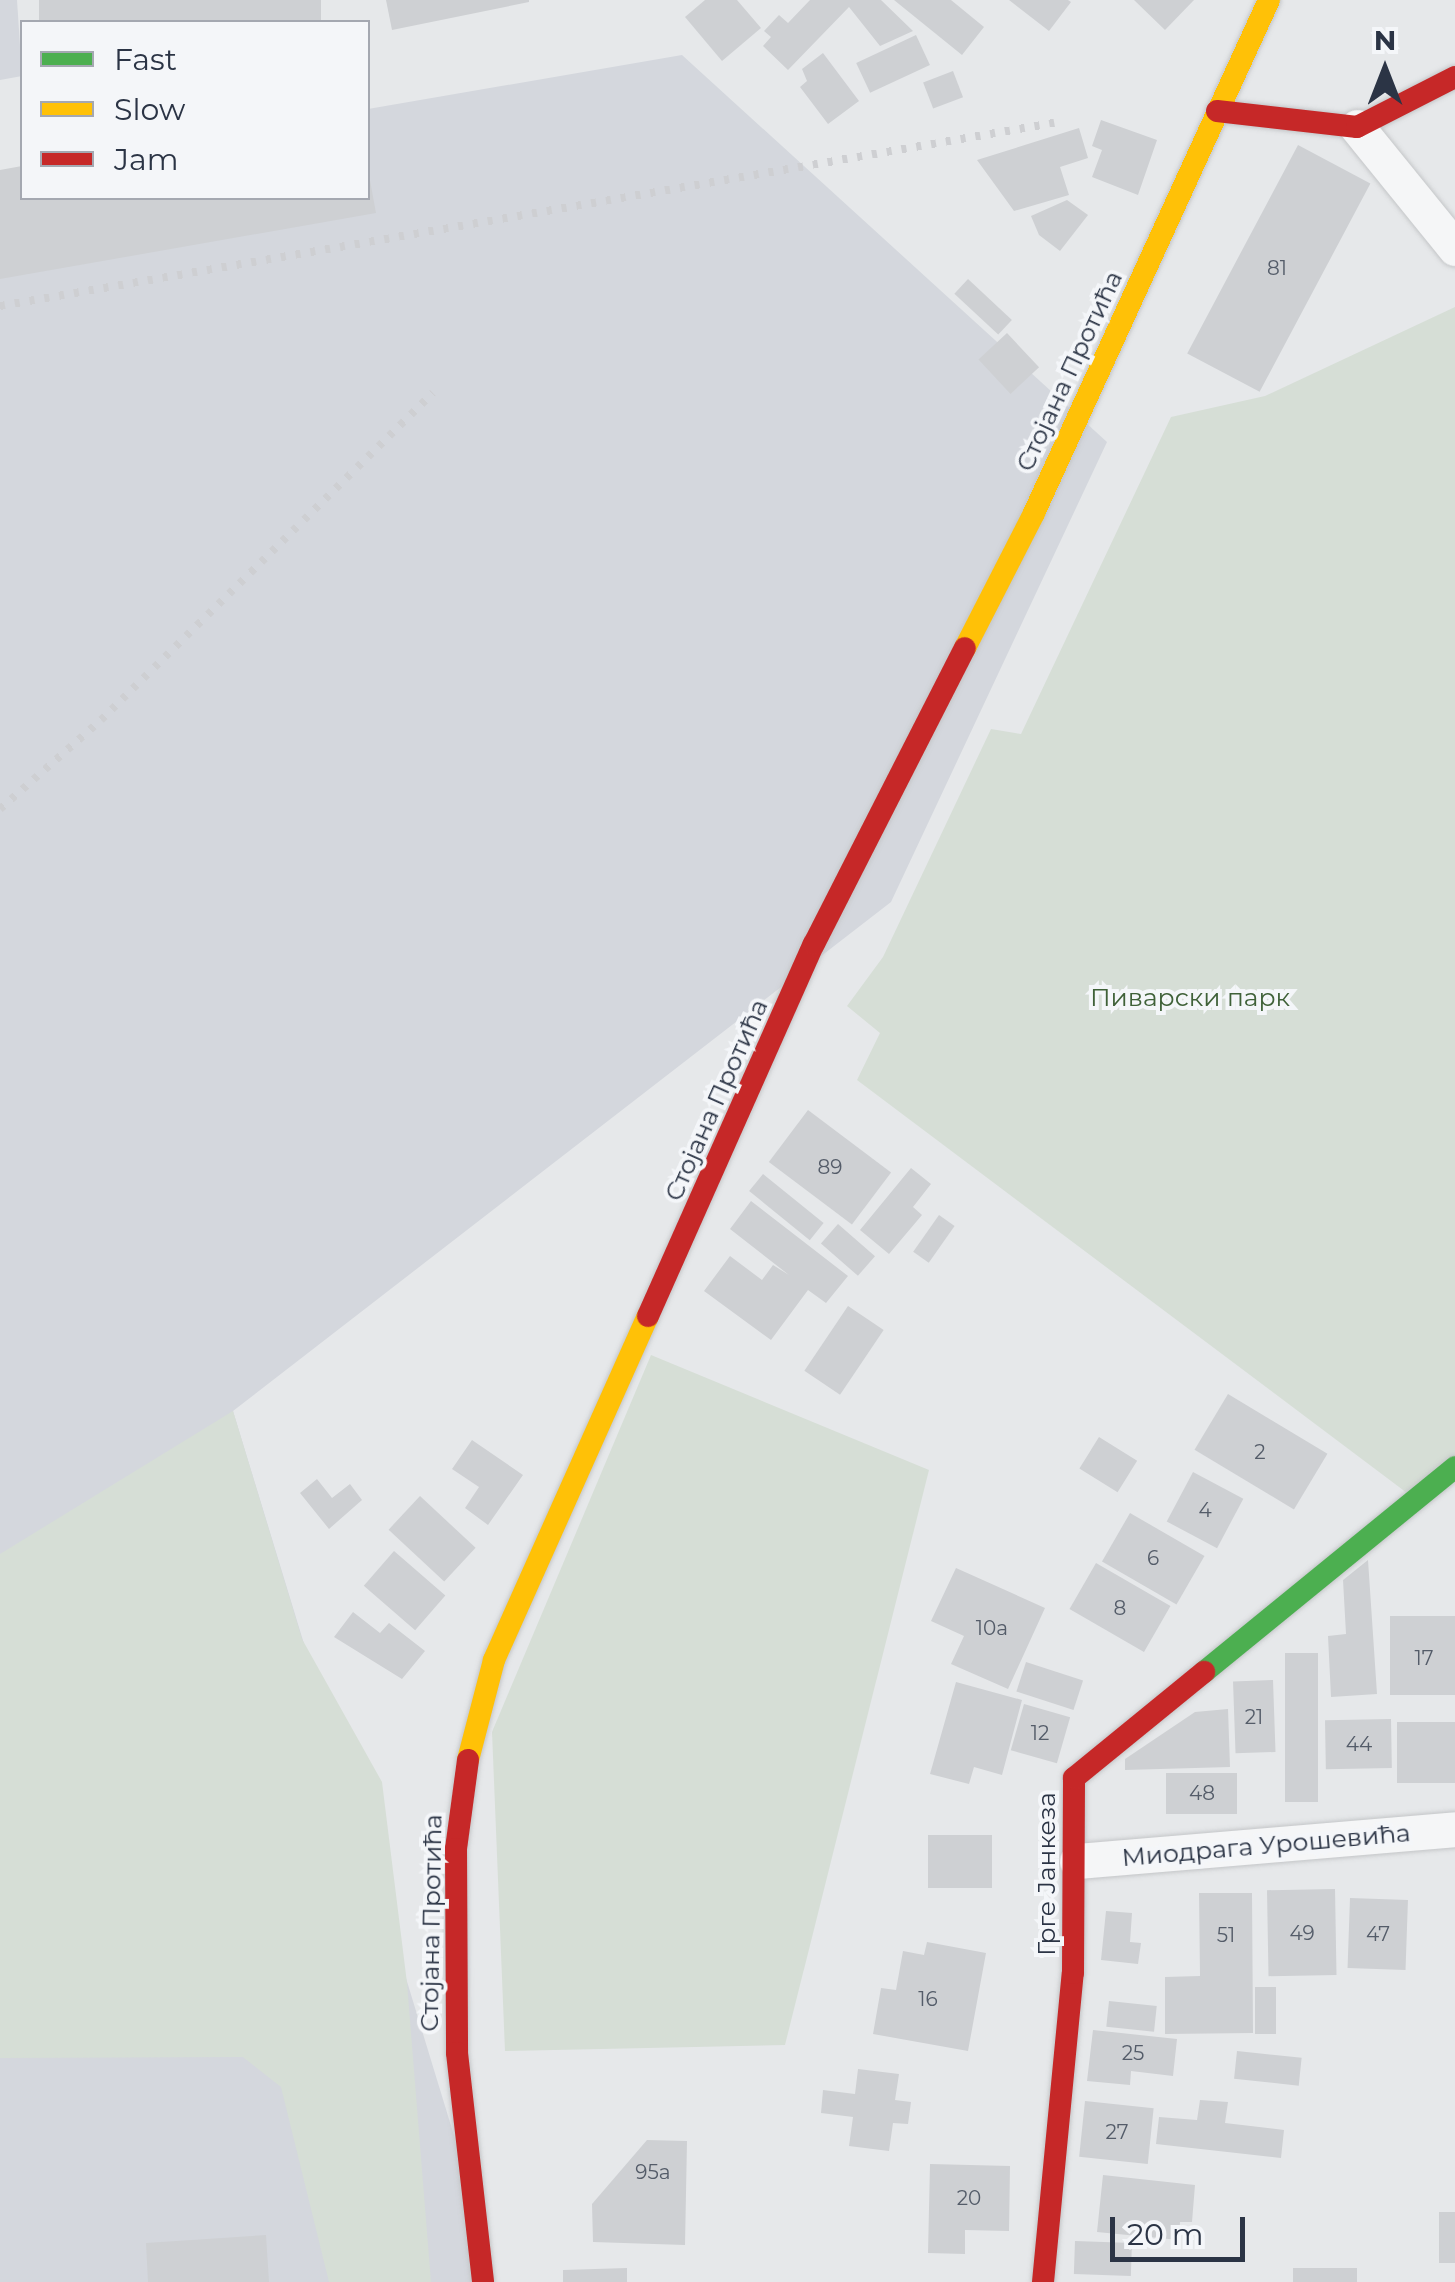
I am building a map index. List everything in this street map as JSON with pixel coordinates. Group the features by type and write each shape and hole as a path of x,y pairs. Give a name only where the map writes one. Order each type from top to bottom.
{"main road":[{"name":"Стојана Протића","path":"484,2282 457,2052 456,1849 462,1783 494,1660 814,944 1034,513 1269,0"},
{"path":"1217,111 1356,127 1455,77"},
{"name":"Грге Јанкеза","path":"1043,2282 1073,1973 1076,1861 1070,1801 1084,1764 1455,1467"}],"street":[{"path":"1356,127 1455,248"},
{"name":"Миодрага Урошевића","path":"1076,1861 1455,1829"}],"shaded area":[{"path":"0,0 17,0 20,76 0,80"},
{"path":"682,55 1107,442 891,902 233,1411 463,2165 479,2282 0,2282 0,172 20,168 20,200 370,200 370,109"}],"green space":[{"name":"Пиварски парк","path":"1455,307 1455,1465 1415,1499 857,1080 880,1033 847,1006 883,957 991,729 1021,734 1171,417 1265,396"},
{"path":"651,1355 929,1470 785,2045 505,2051 492,1732"},
{"path":"233,1411 302,1639 382,1782 407,1983 431,2282 329,2282 281,2087 243,2057 0,2058 0,1554"}],"building":[{"path":"39,0 321,0 321,20 39,20"},
{"path":"386,0 529,0 529,2 392,30"},
{"path":"705,0 737,0 761,28 722,61 685,17"},
{"path":"810,0 881,0 913,31 880,46 849,7 788,70 763,46 771,37 764,31 779,15 788,23"},
{"path":"894,0 951,0 984,27 962,55"},
{"path":"1009,0 1068,0 1071,2 1049,31"},
{"path":"1134,0 1194,0 1165,30"},
{"path":"916,35 930,65 870,93 856,63"},
{"path":"823,53 859,101 828,124 800,87 807,81 802,69"},
{"path":"953,71 963,97 933,109 923,82"},
{"path":"1101,120 1157,140 1138,195 1092,177 1102,150 1092,146"},
{"path":"1079,128 1088,158 1060,167 1069,195 1014,211 977,160"},
{"path":"1298,145 1370,183 1260,392 1187,353"},
{"path":"20,166 20,200 370,200 370,180 376,213 0,279 0,170"},
{"path":"1067,200 1088,215 1060,251 1039,235 1031,216"},
{"path":"968,279 1012,320 998,335 954,294"},
{"path":"1007,333 1039,367 1011,394 978,360"},
{"path":"808,1110 891,1173 852,1225 769,1162"},
{"path":"911,1168 931,1184 913,1207 922,1215 889,1254 860,1230"},
{"path":"763,1174 824,1223 810,1240 749,1191"},
{"path":"751,1201 848,1276 826,1303 808,1290 771,1340 704,1291 730,1256 762,1280 773,1265 789,1275 730,1229"},
{"path":"939,1215 955,1226 929,1263 913,1252"},
{"path":"838,1224 875,1256 858,1276 821,1244"},
{"path":"848,1306 884,1330 840,1395 804,1371"},
{"path":"1228,1394 1327,1454 1294,1509 1195,1450"},
{"path":"1099,1437 1137,1461 1118,1492 1079,1468"},
{"path":"472,1440 523,1475 488,1525 465,1508 479,1487 452,1469"},
{"path":"1193,1472 1243,1499 1217,1548 1167,1521"},
{"path":"317,1479 332,1498 350,1484 362,1500 329,1529 300,1493"},
{"path":"420,1496 476,1548 444,1581 389,1530"},
{"path":"1130,1513 1204,1556 1176,1604 1102,1561"},
{"path":"394,1551 445,1596 415,1630 364,1586"},
{"path":"1368,1560 1377,1694 1331,1697 1328,1636 1346,1634 1343,1580"},
{"path":"1096,1563 1170,1606 1144,1652 1070,1609"},
{"path":"956,1568 1045,1608 1008,1689 951,1664 964,1636 931,1621"},
{"path":"353,1612 380,1633 389,1623 425,1651 402,1679 334,1637"},
{"path":"1390,1616 1455,1616 1455,1695 1390,1695"},
{"path":"1285,1653 1318,1653 1318,1802 1285,1802"},
{"path":"1026,1662 1083,1681 1073,1710 1016,1691"},
{"path":"1273,1680 1276,1752 1236,1753 1233,1681"},
{"path":"956,1682 1022,1700 1002,1775 974,1767 969,1784 930,1774"},
{"path":"1024,1704 1070,1717 1057,1763 1011,1750"},
{"path":"1228,1709 1230,1767 1125,1770 1125,1759 1195,1712"},
{"path":"1391,1719 1392,1768 1326,1769 1325,1720"},
{"path":"1397,1722 1455,1722 1455,1783 1397,1783"},
{"path":"1166,1773 1237,1773 1237,1814 1166,1814"},
{"path":"928,1835 992,1835 992,1888 928,1888"},
{"path":"1335,1889 1337,1975 1269,1976 1267,1890"},
{"path":"1199,1893 1252,1893 1253,2033 1165,2034 1165,1977 1200,1976"},
{"path":"1350,1898 1408,1900 1406,1970 1348,1968"},
{"path":"1106,1911 1132,1913 1130,1942 1141,1943 1138,1964 1101,1960"},
{"path":"927,1942 986,1953 968,2051 873,2034 881,1988 896,1990 903,1951 924,1955"},
{"path":"1255,1987 1276,1987 1276,2034 1255,2034"},
{"path":"1109,2001 1157,2006 1154,2032 1106,2027"},
{"path":"1093,2030 1177,2039 1173,2076 1131,2071 1130,2085 1087,2081"},
{"path":"1237,2051 1302,2058 1299,2086 1234,2079"},
{"path":"858,2069 899,2074 895,2100 911,2102 908,2124 893,2123 889,2151 849,2146 853,2117 821,2113 823,2090 855,2094"},
{"path":"1200,2100 1228,2102 1225,2123 1284,2130 1281,2158 1156,2144 1159,2117 1197,2120"},
{"path":"1085,2101 1154,2108 1148,2164 1079,2157"},
{"path":"647,2140 687,2141 685,2245 593,2242 592,2204"},
{"path":"930,2164 1010,2166 1009,2231 965,2230 965,2254 928,2253"},
{"path":"1103,2175 1195,2185 1192,2222 1180,2222 1179,2240 1097,2232"},
{"path":"1439,2212 1455,2212 1455,2263 1439,2263"},
{"path":"266,2235 269,2282 148,2282 146,2243"},
{"path":"1075,2241 1132,2243 1131,2276 1074,2274"},
{"path":"627,2268 627,2282 563,2282 563,2270"},
{"path":"1293,2268 1357,2268 1357,2282 1293,2282"}],"railway":[{"path":"0,306 1059,122"},
{"path":"0,809 101,720 433,393"}],"traffic: fast":[{"path":"1204,1672 1455,1467"}],"traffic: slow":[{"path":"965,648 1034,513 1269,0"},
{"path":"468,1760 494,1660 648,1316"}],"traffic: jam":[{"path":"1217,111 1357,127 1455,77"},
{"path":"648,1316 814,944 965,648"},
{"path":"1043,2282 1073,1973 1074,1778 1204,1672"},
{"path":"468,1760 456,1849 457,2053 483,2282"}]}
